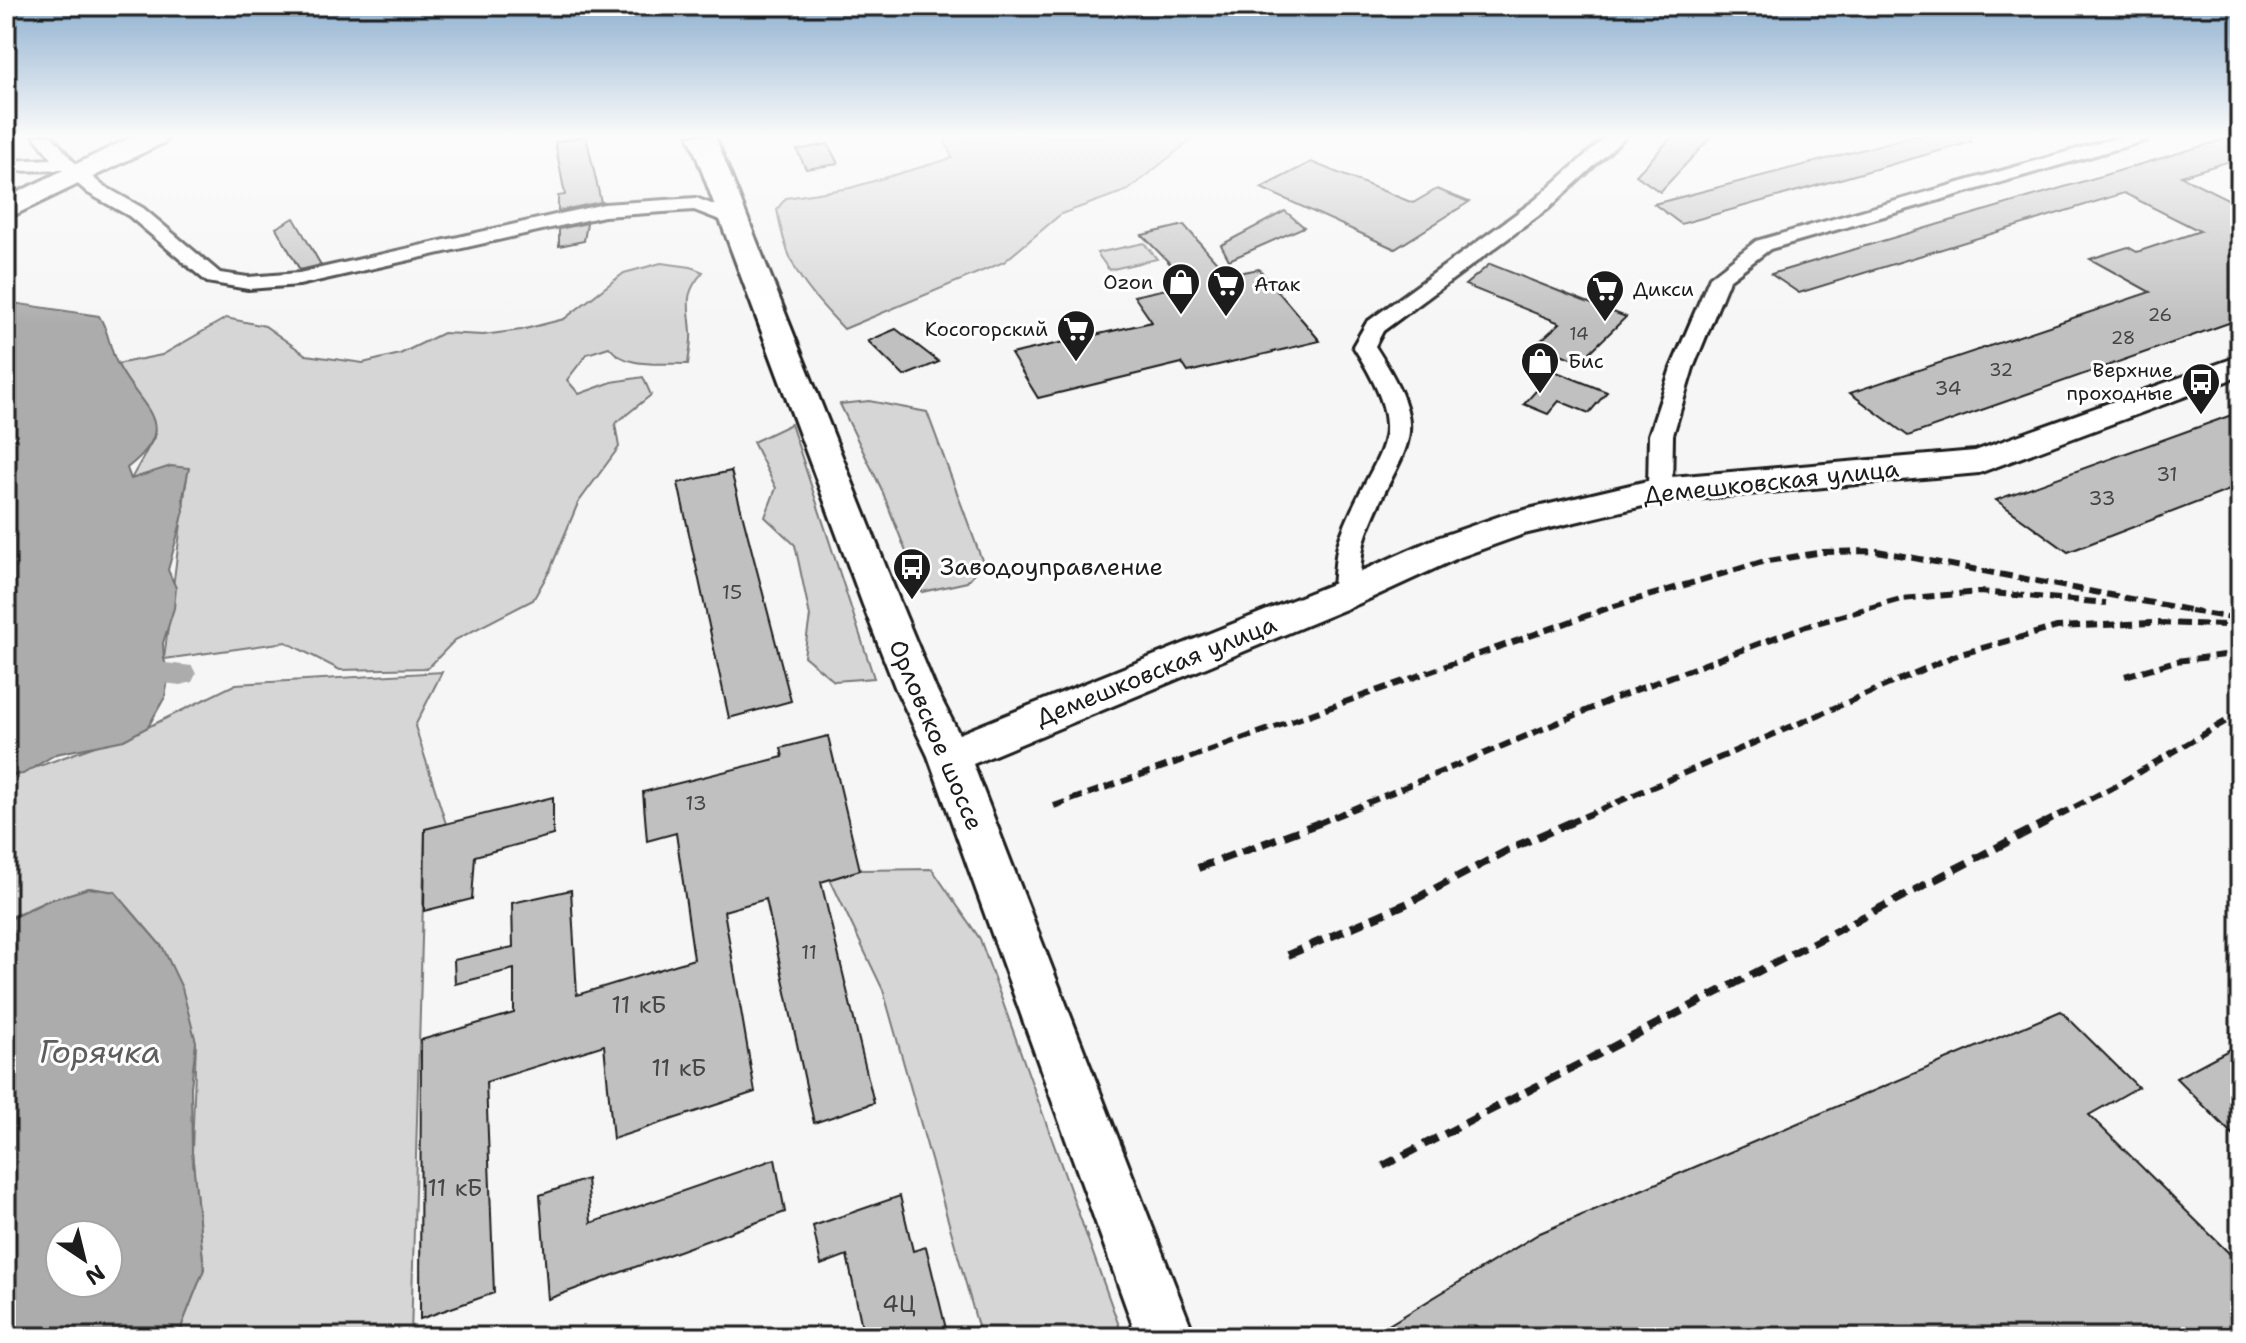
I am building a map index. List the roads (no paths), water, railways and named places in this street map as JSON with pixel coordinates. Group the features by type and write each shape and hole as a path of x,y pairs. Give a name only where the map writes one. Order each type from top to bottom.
{"main road":[{"path":"6,210 25,199"},
{"name":"Орловское шоссе","path":"725,199 895,638 949,756 1166,1337"},
{"name":"Демешковская улица","path":"949,756 1345,594 1447,548 1516,524 1660,490 1979,462 2240,365"}],"street":[{"path":"112,199 136,212 214,278 248,283 299,279 604,210 696,204 733,219"},
{"path":"1345,594 1353,535 1397,445 1399,415 1385,379 1364,346 1375,327 1548,199"},
{"path":"1660,490 1661,435 1682,368 1720,277 1763,245 1924,199"}],"water":[{"path":"6,302 99,316 117,363 145,404 155,427 153,439 144,453 127,468 131,479 171,466 189,468 183,497 184,511 168,570 176,588 174,608 163,643 169,674 165,697 148,727 124,740 56,754 23,774 6,776"},
{"name":"Горячка","path":"89,888 115,892 163,948 182,988 196,1042 191,1087 192,1152 204,1269 182,1325 181,1337 6,1337 6,921 47,901"}],"waterway":[{"path":"156,673 181,674"}],"railway":[{"path":"1054,806 1611,607 1762,562 1823,552 1877,551 2200,612"},
{"path":"1320,823 1633,691 1806,626 1901,599 1980,592 2106,603"},
{"path":"2190,611 2240,619"},
{"path":"1567,824 1954,656 2057,627 2154,623 2227,625"},
{"path":"2125,676 2176,661 2240,653"},
{"path":"2042,824 2115,786 2240,713"},
{"path":"1288,955 1408,903 1516,846 1572,822"},
{"path":"1383,1166 2046,822"},
{"path":"1198,868 1320,823"}],"place":[{"name":"Ozon","path":"1181,316"},
{"name":"Атак","path":"1226,318"},
{"name":"Дикси","path":"1605,323"},
{"name":"Косогорский","path":"1076,363"},
{"name":"Бис","path":"1540,395"},
{"name":"Верхние проходные","path":"2201,416"},
{"name":"Заводоуправление","path":"912,601"}]}
